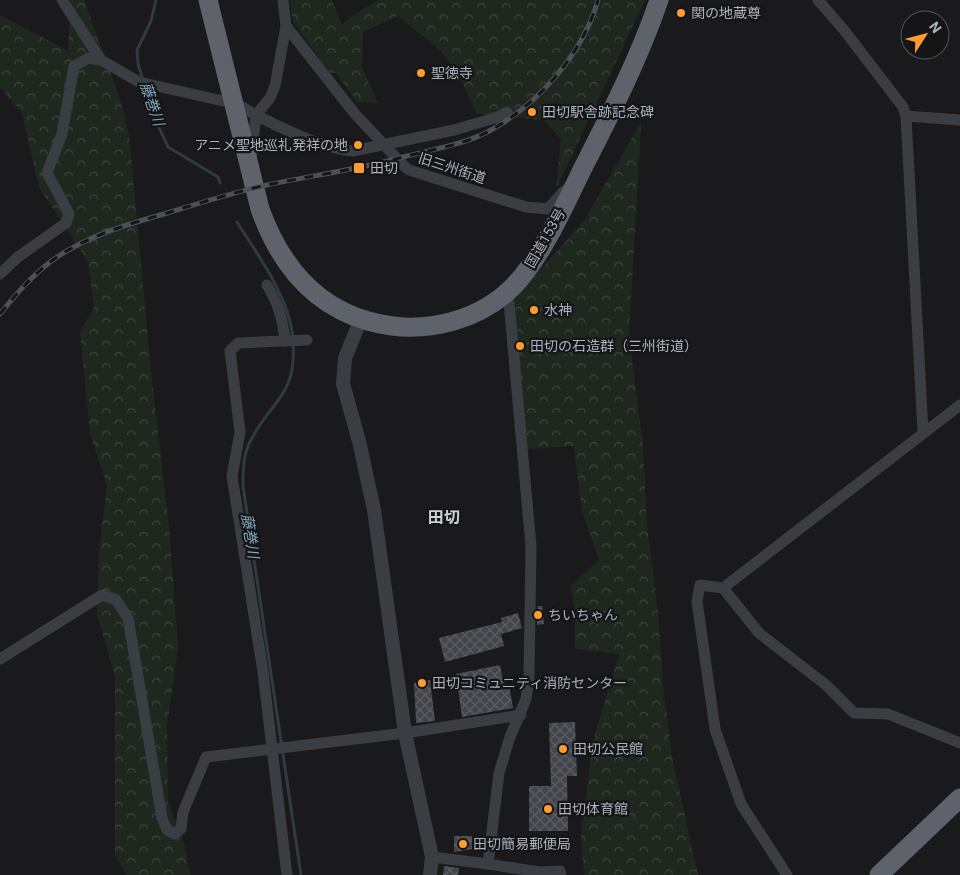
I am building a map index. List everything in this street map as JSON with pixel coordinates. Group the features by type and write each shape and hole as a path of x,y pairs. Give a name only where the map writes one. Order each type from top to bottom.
{"highway":[{"name":"国道153号","path":"208,0 247,161 268,233 290,269 304,285 326,302 361,319 396,327 436,326 466,318 508,291 523,276 543,247 629,74 659,0"},
{"path":"879,875 960,798"}],"street":[{"path":"62,0 101,60"},
{"path":"247,161 252,153 256,115 270,98 275,86 286,26 283,0"},
{"path":"818,0 844,30 903,107 906,116 923,432"},
{"name":"旧三州街道","path":"286,26 355,114 409,170 526,207 548,209 564,191 572,189"},
{"path":"0,274 18,257 66,224 69,214 47,173 62,134 74,66 89,58 101,60 139,82 223,100"},
{"path":"242,107 282,128 339,149 353,151 385,146 454,130 498,118 507,112"},
{"path":"906,116 960,120"},
{"path":"267,285 281,316 295,340 238,343 230,351 240,432 232,476 263,672 287,875"},
{"path":"488,864 499,773 510,737 526,700 529,677 531,546 508,291"},
{"path":"361,319 344,358 343,384 359,441 374,510 406,733 432,857 430,875"},
{"path":"787,875 741,804 715,728 697,601 700,585 723,588 887,464 923,432 960,405"},
{"path":"723,588 758,633 826,686 854,713 888,714 960,743"},
{"path":"0,659 102,595 116,600 128,618 158,799 167,830 174,834 181,829 183,812 206,757 406,733 521,715"},
{"path":"432,857 539,872 560,871 561,875"}],"green space":[{"path":"68,0 84,0 119,96 129,134 151,372 169,527 178,647 167,726 168,802 184,843 190,875 127,875 115,855 115,676 97,614 99,551 107,486 90,433 80,332 94,307 88,262 39,187 22,113 0,87 0,15 68,51 70,6"},
{"path":"290,0 332,0 342,25 351,17 379,0 645,0 556,189 561,139 544,120 477,114 458,73 439,49 398,16 363,32 362,68 378,103 357,102 336,73 330,73 293,22"},
{"path":"641,122 629,336 643,446 647,524 658,612 663,685 672,757 698,875 584,875 581,834 593,741 619,654 575,649 575,613 571,586 599,560 582,511 574,446 528,449 519,377 515,298 584,221"}],"building":[{"path":"538,606 542,606 544,624 537,625"},
{"path":"518,613 522,628 501,634 504,646 445,662 439,638 502,622 501,618"},
{"path":"500,665 504,686 509,685 513,708 462,717 456,674"},
{"path":"430,680 435,721 416,723 414,683"},
{"path":"575,722 577,776 567,776 568,831 529,831 529,786 551,786 549,723"},
{"path":"454,836 472,836 472,849 454,852"},
{"path":"444,866 459,868 458,875 443,875"}],"waterway":[{"name":"藤巻川","path":"143,80 138,64 137,50 151,21 156,0"},
{"name":"藤巻川","path":"145,86 157,123 168,147 218,177 220,183"},
{"name":"藤巻川","path":"237,222 279,291 290,321 293,337"},
{"name":"藤巻川","path":"293,344 293,362 286,388 264,418 247,449 243,486 301,875"}],"railway":[{"path":"0,314 24,286 51,261 83,242 105,233 250,189 368,166 449,146 493,129 527,105 558,74 582,39 598,0"}],"place":[{"name":"関の地蔵尊","path":"681,13"},
{"name":"聖徳寺","path":"421,73"},
{"name":"田切駅舎跡記念碑","path":"532,112"},
{"name":"アニメ聖地巡礼発祥の地","path":"358,145"},
{"name":"田切","path":"359,168"},
{"name":"水神","path":"534,310"},
{"name":"田切の石造群（三州街道）","path":"520,346"},
{"name":"ちいちゃん","path":"538,615"},
{"name":"田切コミュニティ消防センター","path":"422,683"},
{"name":"田切公民館","path":"563,749"},
{"name":"田切体育館","path":"548,809"},
{"name":"田切簡易郵便局","path":"463,844"}],"district":[{"name":"田切","path":"444,517"}]}
